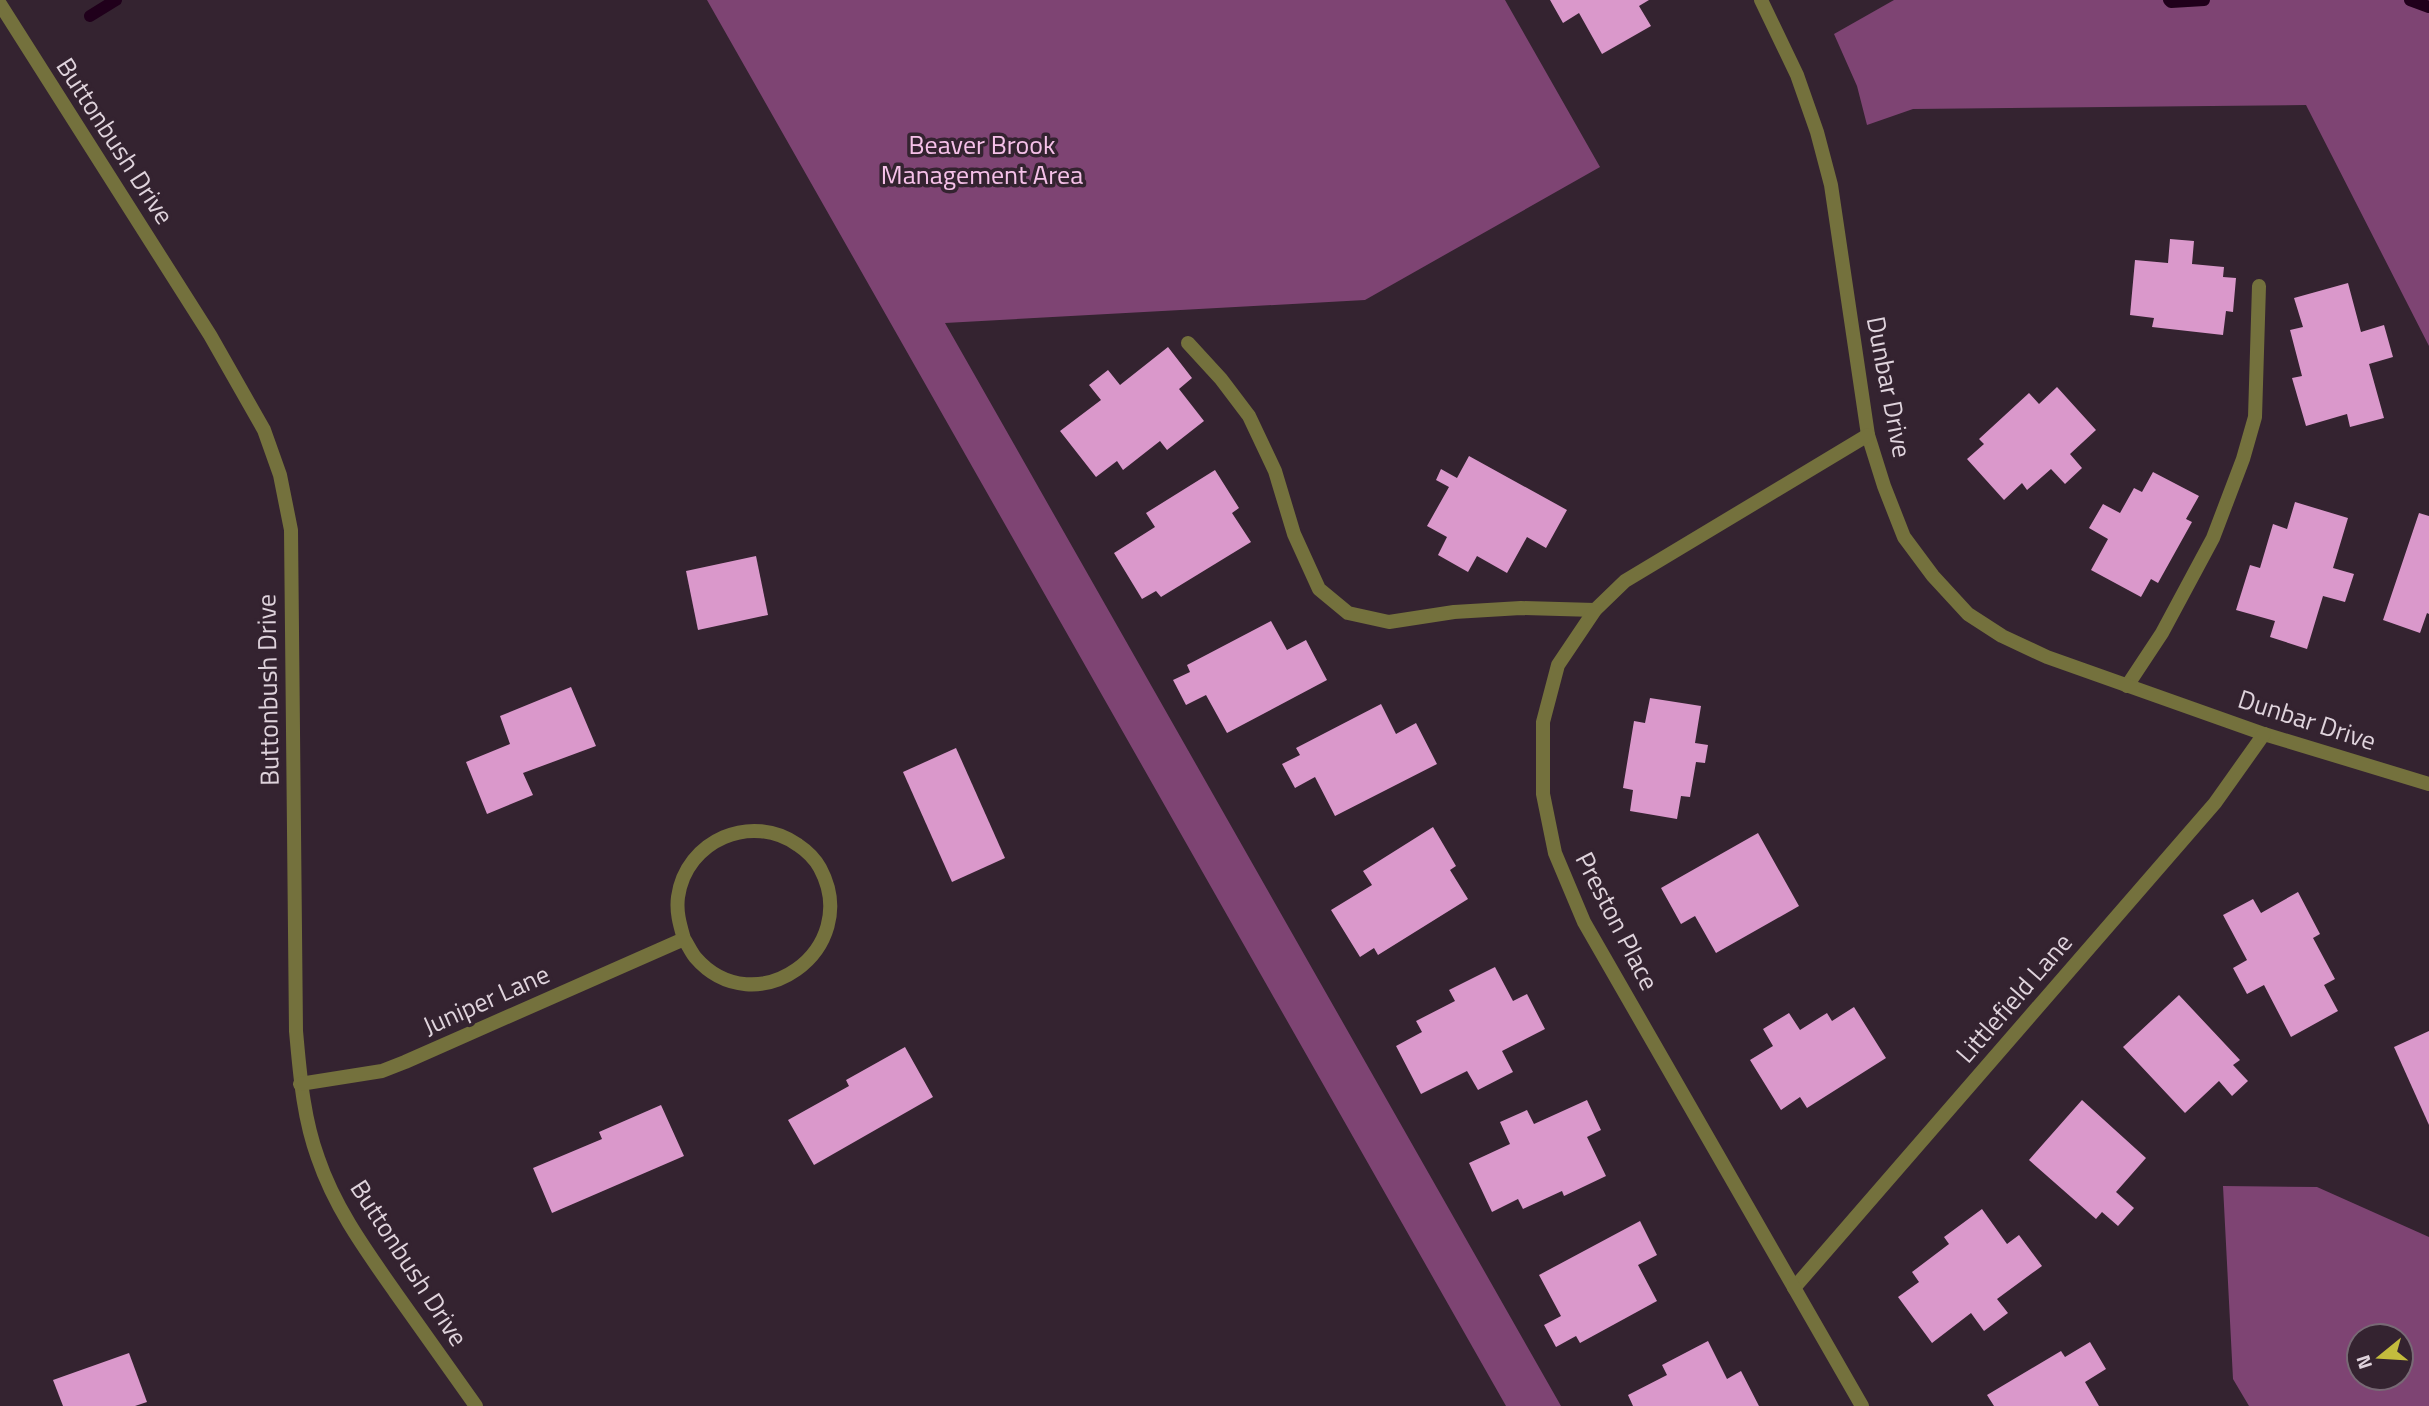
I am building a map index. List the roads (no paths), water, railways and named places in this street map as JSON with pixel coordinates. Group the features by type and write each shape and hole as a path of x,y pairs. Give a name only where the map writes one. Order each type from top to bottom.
{"street":[{"name":"Dunbar Drive","path":"1761,0 1797,75 1817,132 1831,185 1868,435 1904,537 1933,576 1968,614 2002,636 2047,657 2264,734 2429,784"},
{"name":"Buttonbush Drive","path":"0,4 210,335 264,430 280,475 291,530 295,967 300,1084 307,1121 331,1192 350,1228 476,1406"},
{"path":"2127,686 2162,633 2213,538 2243,459 2255,416 2259,286"},
{"path":"1188,343 1221,379 1249,416 1275,471 1294,534 1319,589 1348,614 1389,622 1454,612 1507,608 1595,611"},
{"name":"Preston Place","path":"1862,1406 1584,922 1555,853 1543,794 1543,722 1558,665 1595,611 1625,581 1868,435"},
{"name":"Littlefield Lane","path":"1794,1288 2216,803 2264,734"},
{"path":"747,830 768,831 788,838 805,849 819,865 828,885 831,905 828,926 821,946 808,962 791,975 771,982 751,984 729,980 711,971 695,957 684,939 678,919 678,898 683,878 693,859 708,845 726,835 747,830"},
{"name":"Juniper Lane","path":"300,1084 382,1071 684,939"}],"waterway":[{"path":"90,16 116,0"},
{"path":"2169,0 2204,0"},
{"path":"2410,0 2429,7"}],"park label":[{"name":"Beaver Brook Management Area","path":"982,160"}]}
